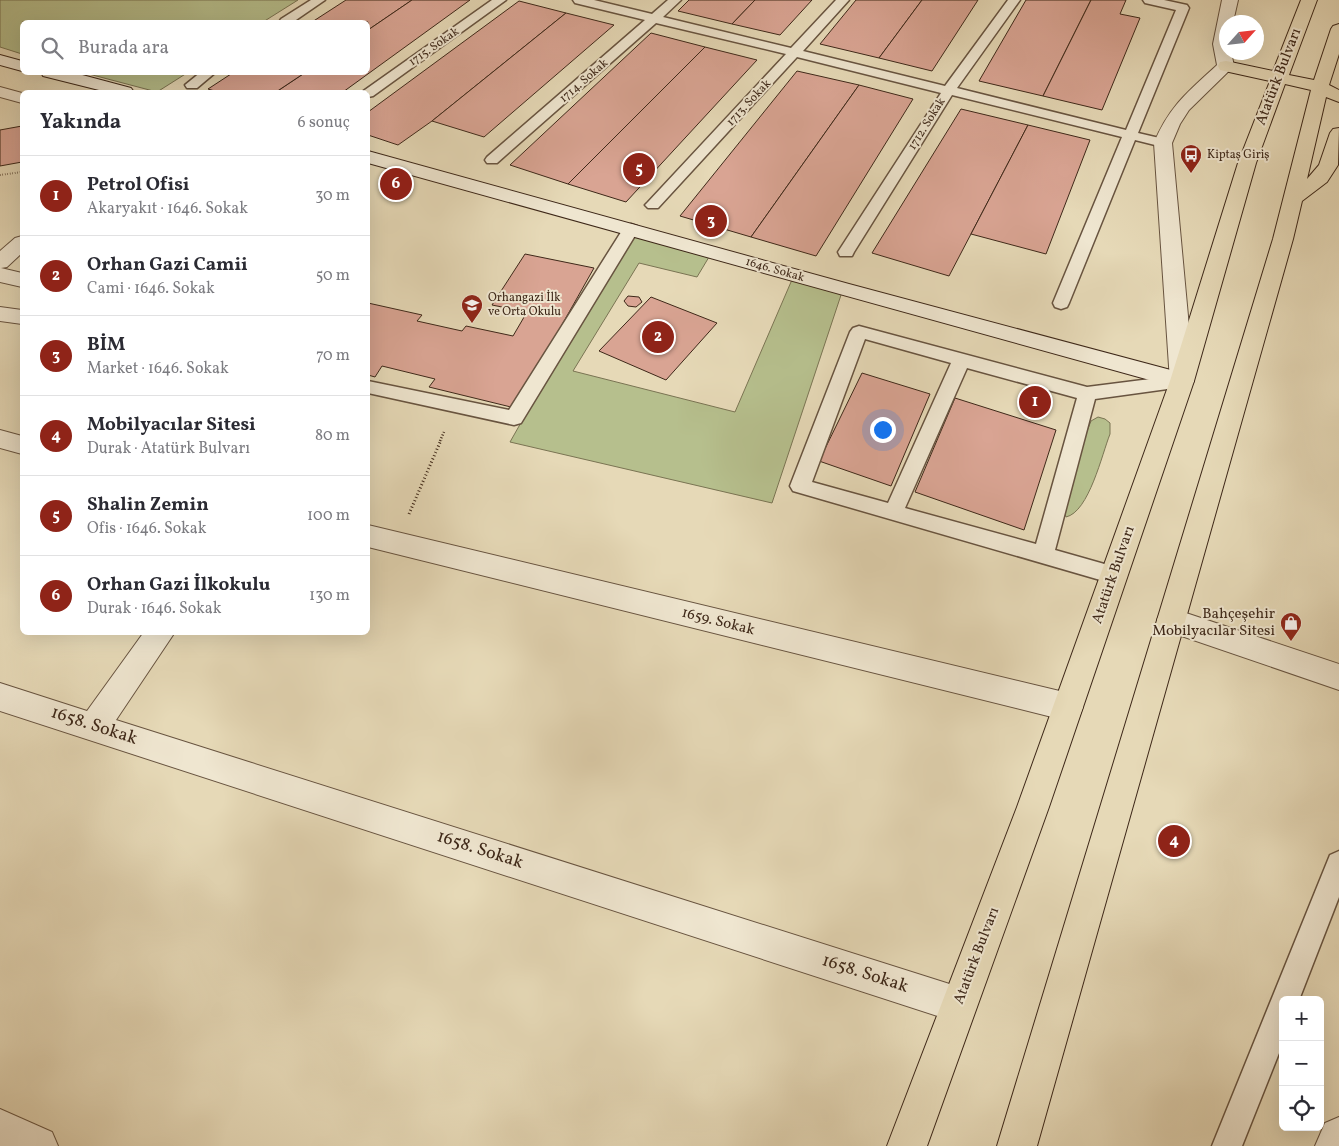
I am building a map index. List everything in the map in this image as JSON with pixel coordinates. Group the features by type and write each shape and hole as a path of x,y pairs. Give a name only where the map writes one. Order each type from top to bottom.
{"main road":[{"name":"Atatürk Bulvarı","path":"906,1146 1033,807 1182,381 1248,163 1309,0"},
{"path":"1017,1146 1283,239 1320,87 1339,29"},
{"path":"1226,66 1320,87 1339,97"},
{"path":"1293,198 1325,174 1330,166 1339,133"}],"street":[{"path":"1182,381 1163,143 1171,124 1182,108 1226,66 1221,44 1230,0"},
{"path":"0,60 20,65"},
{"path":"60,75 116,90"},
{"path":"0,92 20,97"},
{"name":"1646. Sokak","path":"370,158 843,289 1054,344 1182,381"},
{"path":"0,262 20,244"},
{"path":"0,275 20,280"},
{"path":"0,314 20,317"},
{"path":"0,439 20,444"},
{"name":"1659. Sokak","path":"370,537 1068,707"},
{"path":"1171,620 1339,677"},
{"path":"94,726 159,635"},
{"name":"1658. Sokak","path":"0,697 959,1005"},
{"path":"0,1129 38,1146"},
{"path":"1335,1146 1339,1137"}],"lane":[{"path":"288,20 319,0"},
{"name":"1715. Sokak","path":"370,92 500,0"},
{"path":"579,0 1163,143"},
{"name":"1714. Sokak","path":"492,160 656,19 675,0"},
{"name":"1713. Sokak","path":"653,205 796,53 843,0"},
{"name":"1712. Sokak","path":"846,252 948,90 1014,0"},
{"path":"1062,303 1183,8 1149,0"},
{"path":"192,85 206,75"},
{"path":"370,387 514,418 631,229"},
{"path":"1114,575 800,486 859,332 1088,394 1182,381"},
{"path":"893,513 962,359"},
{"path":"1043,556 1088,394"},
{"path":"1287,996 1339,864"},
{"path":"1227,1146 1279,1016"}],"path":[{"path":"0,175 20,172"},
{"path":"396,544 444,431"}],"green space":[{"path":"0,0 298,0 266,20 20,20 20,53 0,47"},
{"path":"93,75 184,75 160,90 149,90"},
{"path":"631,229 712,252 697,277 639,263 573,371 735,412 794,275 843,289 772,503 510,442"},
{"path":"1098,417 1110,423 1110,434 1088,494 1074,513 1066,517 1064,497 1071,472 1091,421"}],"building":[{"path":"346,0 412,0 370,29 370,20 315,20"},
{"path":"412,0 470,0 370,72 370,29"},
{"path":"689,0 755,0 732,24 678,11"},
{"path":"755,0 812,0 780,35 732,24"},
{"path":"856,0 922,0 879,58 820,44"},
{"path":"922,0 978,0 932,71 879,58"},
{"path":"1026,0 1091,0 1043,96 979,81"},
{"path":"1091,0 1126,0 1120,14 1140,18 1102,110 1043,96"},
{"path":"519,1 566,13 432,121 398,145 370,136 370,111"},
{"path":"566,13 614,25 484,137 432,121"},
{"path":"651,33 705,47 568,184 510,165"},
{"path":"705,47 757,60 626,202 568,184"},
{"path":"797,71 859,85 751,237 680,216"},
{"path":"229,75 302,75 279,90 208,89"},
{"path":"302,75 366,75 346,90 279,90"},
{"path":"859,85 913,99 816,256 751,237"},
{"path":"961,109 1028,125 949,276 872,253"},
{"path":"1028,125 1090,140 1046,254 971,234"},
{"path":"20,126 20,162 0,166 0,130"},
{"path":"525,254 594,268 515,408 429,387 435,379 382,366 375,377 370,376 370,303 422,315 417,321 462,331 466,326 513,336 527,312 492,305"},
{"path":"628,296 639,297 642,302 636,307 628,306 624,301"},
{"path":"651,297 717,323 666,380 599,351"},
{"path":"862,373 930,394 891,486 819,461"},
{"path":"955,398 1056,430 1024,530 915,492"}],"place":[{"name":"Shalin Zemin","path":"639,169"},
{"name":"Kiptaş Giriş","path":"1191,174"},
{"name":"Orhan Gazi İlkokulu","path":"396,184"},
{"name":"BİM","path":"711,221"},
{"name":"Orhangazi İlk ve Orta Okulu","path":"472,324"},
{"name":"Orhan Gazi Camii","path":"658,337"},
{"name":"Petrol Ofisi","path":"1035,402"},
{"name":"Bahçeşehir Mobilyacılar Sitesi","path":"1291,642"},
{"name":"Mobilyacılar Sitesi","path":"1174,841"}]}
